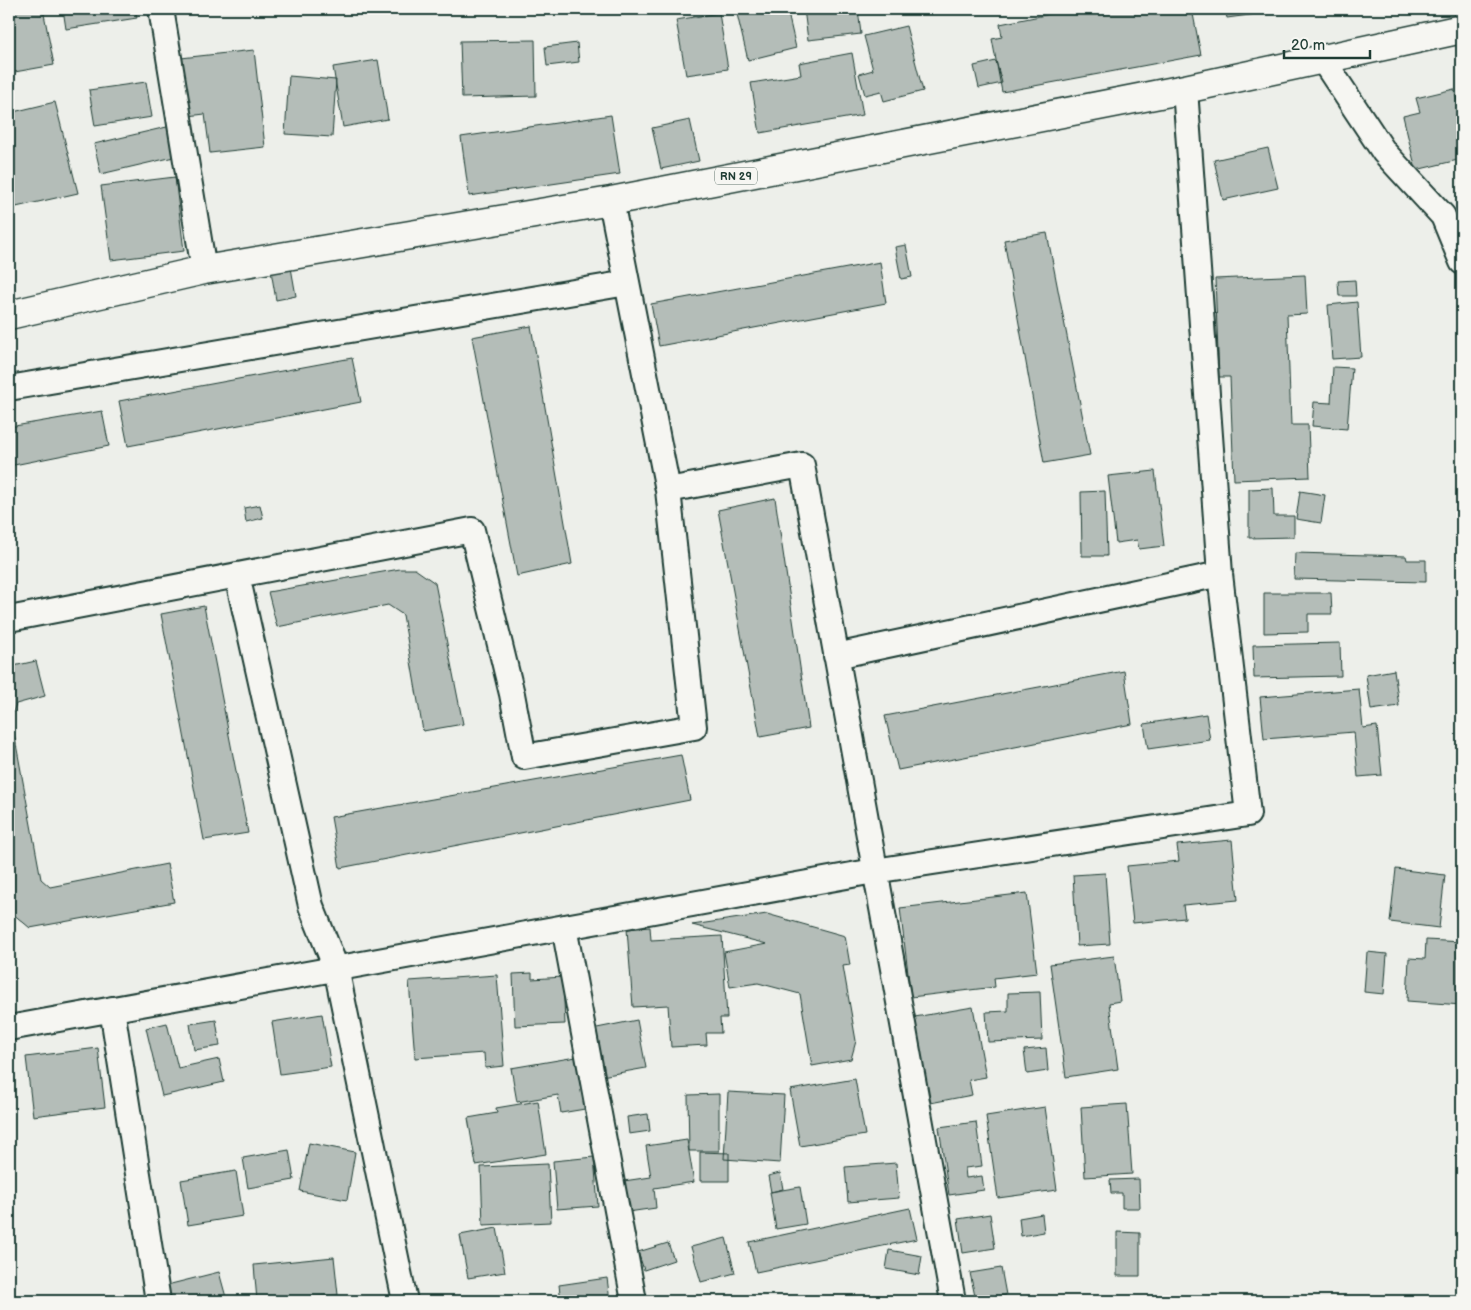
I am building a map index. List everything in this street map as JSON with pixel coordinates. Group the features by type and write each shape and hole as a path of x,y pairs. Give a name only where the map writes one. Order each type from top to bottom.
{"main road":[{"name":"RN 29","path":"9,315 204,270 611,201 1185,89 1462,29"}],"street":[{"path":"162,9 204,270"},
{"path":"1323,60 1384,152 1443,216 1462,262"},
{"path":"9,1028 874,871 1248,814 1220,574 1185,89"},
{"path":"9,619 472,530 512,694 524,757 694,727 668,490 611,201"},
{"path":"9,388 627,283"},
{"path":"668,490 802,465 953,1301"},
{"path":"836,656 1220,574"},
{"path":"237,575 311,906 336,968 406,1301"},
{"path":"564,927 634,1301"},
{"path":"112,1009 158,1301"}],"building":[{"path":"43,9 54,65 9,73 9,12"},
{"path":"63,9 135,9 137,18 66,29"},
{"path":"759,9 787,9 796,48 748,60 737,14"},
{"path":"804,9 858,9 861,34 808,40"},
{"path":"1059,9 1192,9 1201,55 1002,92 992,39 1002,37 1000,24 1060,12"},
{"path":"1225,9 1294,9 1227,18"},
{"path":"719,13 728,69 686,75 676,20"},
{"path":"906,26 923,91 884,101 881,91 865,95 859,74 873,70 864,36"},
{"path":"535,40 536,96 462,98 460,41"},
{"path":"577,43 579,62 547,66 545,47"},
{"path":"254,50 265,147 210,153 205,114 188,116 181,58"},
{"path":"852,53 863,115 760,133 751,83 801,75 799,63"},
{"path":"378,60 388,119 343,127 333,67"},
{"path":"996,61 1002,83 979,88 974,66"},
{"path":"289,76 336,80 332,137 285,134"},
{"path":"146,82 152,117 95,126 89,90"},
{"path":"1454,89 1462,121 1462,159 1416,170 1403,116 1420,112 1416,98"},
{"path":"55,102 78,193 16,207 9,178 9,113"},
{"path":"611,115 620,174 469,196 461,137"},
{"path":"690,120 699,161 661,169 652,128"},
{"path":"171,126 178,156 101,174 94,144"},
{"path":"1268,148 1278,188 1223,200 1214,160"},
{"path":"175,177 184,251 111,260 101,186"},
{"path":"1047,233 1090,455 1044,463 1004,240"},
{"path":"906,245 912,277 901,279 895,247"},
{"path":"290,262 296,296 276,300 270,265"},
{"path":"880,262 886,303 659,346 651,304"},
{"path":"1305,275 1307,314 1287,315 1291,425 1308,425 1310,477 1234,480 1230,377 1219,377 1215,279"},
{"path":"1355,280 1356,296 1339,296 1338,281"},
{"path":"1357,302 1361,357 1332,359 1328,305"},
{"path":"531,326 572,564 517,576 472,337"},
{"path":"352,358 361,402 128,446 119,401"},
{"path":"1333,367 1352,368 1347,429 1312,426 1314,402 1331,403"},
{"path":"102,411 109,446 9,466 9,427"},
{"path":"1155,471 1164,546 1139,549 1137,540 1116,543 1108,476"},
{"path":"1273,488 1274,516 1294,516 1294,537 1249,538 1249,489"},
{"path":"1105,491 1107,556 1082,556 1081,492"},
{"path":"1300,491 1325,495 1321,523 1296,519"},
{"path":"775,498 809,728 760,737 718,510"},
{"path":"260,505 263,518 246,522 244,508"},
{"path":"1295,553 1406,556 1407,560 1426,560 1426,582 1294,579"},
{"path":"400,569 415,569 435,583 463,724 423,731 403,615 388,605 277,627 268,592"},
{"path":"1264,593 1331,593 1332,614 1308,614 1308,632 1264,633"},
{"path":"204,606 248,833 204,840 161,614"},
{"path":"1340,643 1341,676 1254,678 1253,645"},
{"path":"36,661 45,696 16,704 11,717 41,879 50,887 167,864 174,902 30,928 12,913 9,898 9,667"},
{"path":"1394,670 1399,706 1371,710 1366,675"},
{"path":"1124,671 1132,724 898,770 885,716"},
{"path":"1359,689 1363,728 1377,726 1382,775 1358,777 1354,732 1264,739 1260,697"},
{"path":"1206,714 1210,740 1148,749 1144,724"},
{"path":"681,755 690,800 340,868 331,817"},
{"path":"1232,840 1238,900 1183,905 1185,918 1133,923 1127,866 1179,861 1177,845"},
{"path":"1396,869 1445,875 1439,928 1390,922"},
{"path":"1105,873 1110,944 1077,946 1073,875"},
{"path":"1027,893 1037,973 994,978 995,987 911,997 900,908"},
{"path":"767,914 845,936 850,965 843,966 856,1041 851,1059 812,1066 800,994 758,983 730,987 724,952 767,944 692,925"},
{"path":"650,927 651,940 722,936 727,1018 720,1018 721,1033 706,1033 707,1045 671,1047 668,1005 633,1007 627,929"},
{"path":"1426,940 1462,942 1462,1005 1407,1001 1409,958 1425,959"},
{"path":"1367,952 1387,954 1384,994 1364,992"},
{"path":"1114,956 1120,1001 1109,1003 1118,1069 1066,1077 1050,964"},
{"path":"532,973 532,979 563,977 565,1024 515,1026 513,974"},
{"path":"497,975 504,1066 485,1068 484,1053 415,1058 409,981"},
{"path":"1040,992 1042,1040 988,1042 986,1012 1008,1011 1008,993"},
{"path":"973,1007 986,1077 969,1080 972,1095 925,1104 909,1018"},
{"path":"322,1014 331,1067 280,1074 272,1022"},
{"path":"216,1020 220,1046 194,1050 190,1024"},
{"path":"637,1020 646,1068 596,1077 587,1030"},
{"path":"167,1023 178,1068 219,1059 224,1082 162,1096 146,1028"},
{"path":"98,1048 105,1107 33,1116 26,1057"},
{"path":"1046,1048 1048,1071 1027,1074 1024,1050"},
{"path":"576,1057 585,1109 561,1113 558,1095 517,1102 511,1068"},
{"path":"855,1079 865,1135 800,1146 790,1090"},
{"path":"728,1092 784,1095 780,1163 724,1159"},
{"path":"719,1094 719,1151 689,1151 688,1095"},
{"path":"538,1101 546,1154 476,1165 468,1118 497,1113 496,1108"},
{"path":"1127,1104 1132,1174 1085,1177 1081,1107"},
{"path":"1045,1107 1057,1190 998,1198 986,1116"},
{"path":"648,1114 650,1131 629,1134 627,1117"},
{"path":"976,1122 982,1166 965,1168 966,1178 982,1176 984,1190 949,1195 939,1127"},
{"path":"687,1140 694,1182 654,1188 656,1208 621,1213 617,1182 651,1177 646,1146"},
{"path":"309,1143 355,1152 347,1200 300,1191"},
{"path":"289,1150 294,1180 248,1188 243,1158"},
{"path":"700,1152 729,1153 729,1181 700,1181"},
{"path":"594,1157 598,1206 557,1209 553,1161"},
{"path":"896,1163 899,1198 848,1202 845,1167"},
{"path":"548,1164 551,1222 483,1225 481,1167"},
{"path":"236,1171 243,1216 188,1225 181,1180"},
{"path":"780,1173 783,1189 771,1192 768,1176"},
{"path":"1139,1179 1140,1208 1122,1208 1122,1193 1111,1193 1110,1180"},
{"path":"800,1187 806,1224 776,1229 770,1192"},
{"path":"910,1208 917,1239 756,1272 749,1242"},
{"path":"990,1214 995,1248 963,1253 958,1219"},
{"path":"1042,1214 1044,1232 1021,1236 1019,1218"},
{"path":"497,1228 505,1272 468,1278 460,1235"},
{"path":"1117,1232 1140,1233 1140,1276 1117,1276"},
{"path":"726,1238 735,1273 701,1282 691,1247"},
{"path":"668,1243 674,1260 644,1270 638,1252"},
{"path":"889,1250 922,1256 919,1275 886,1269"},
{"path":"334,1257 338,1295 312,1297 313,1301 257,1301 254,1265"},
{"path":"1001,1268 1006,1295 976,1301 970,1273"},
{"path":"219,1272 227,1301 166,1301 163,1286"},
{"path":"607,1278 610,1301 561,1301 559,1285"},
{"path":"678,1298 737,1300 737,1301 678,1301"}]}
